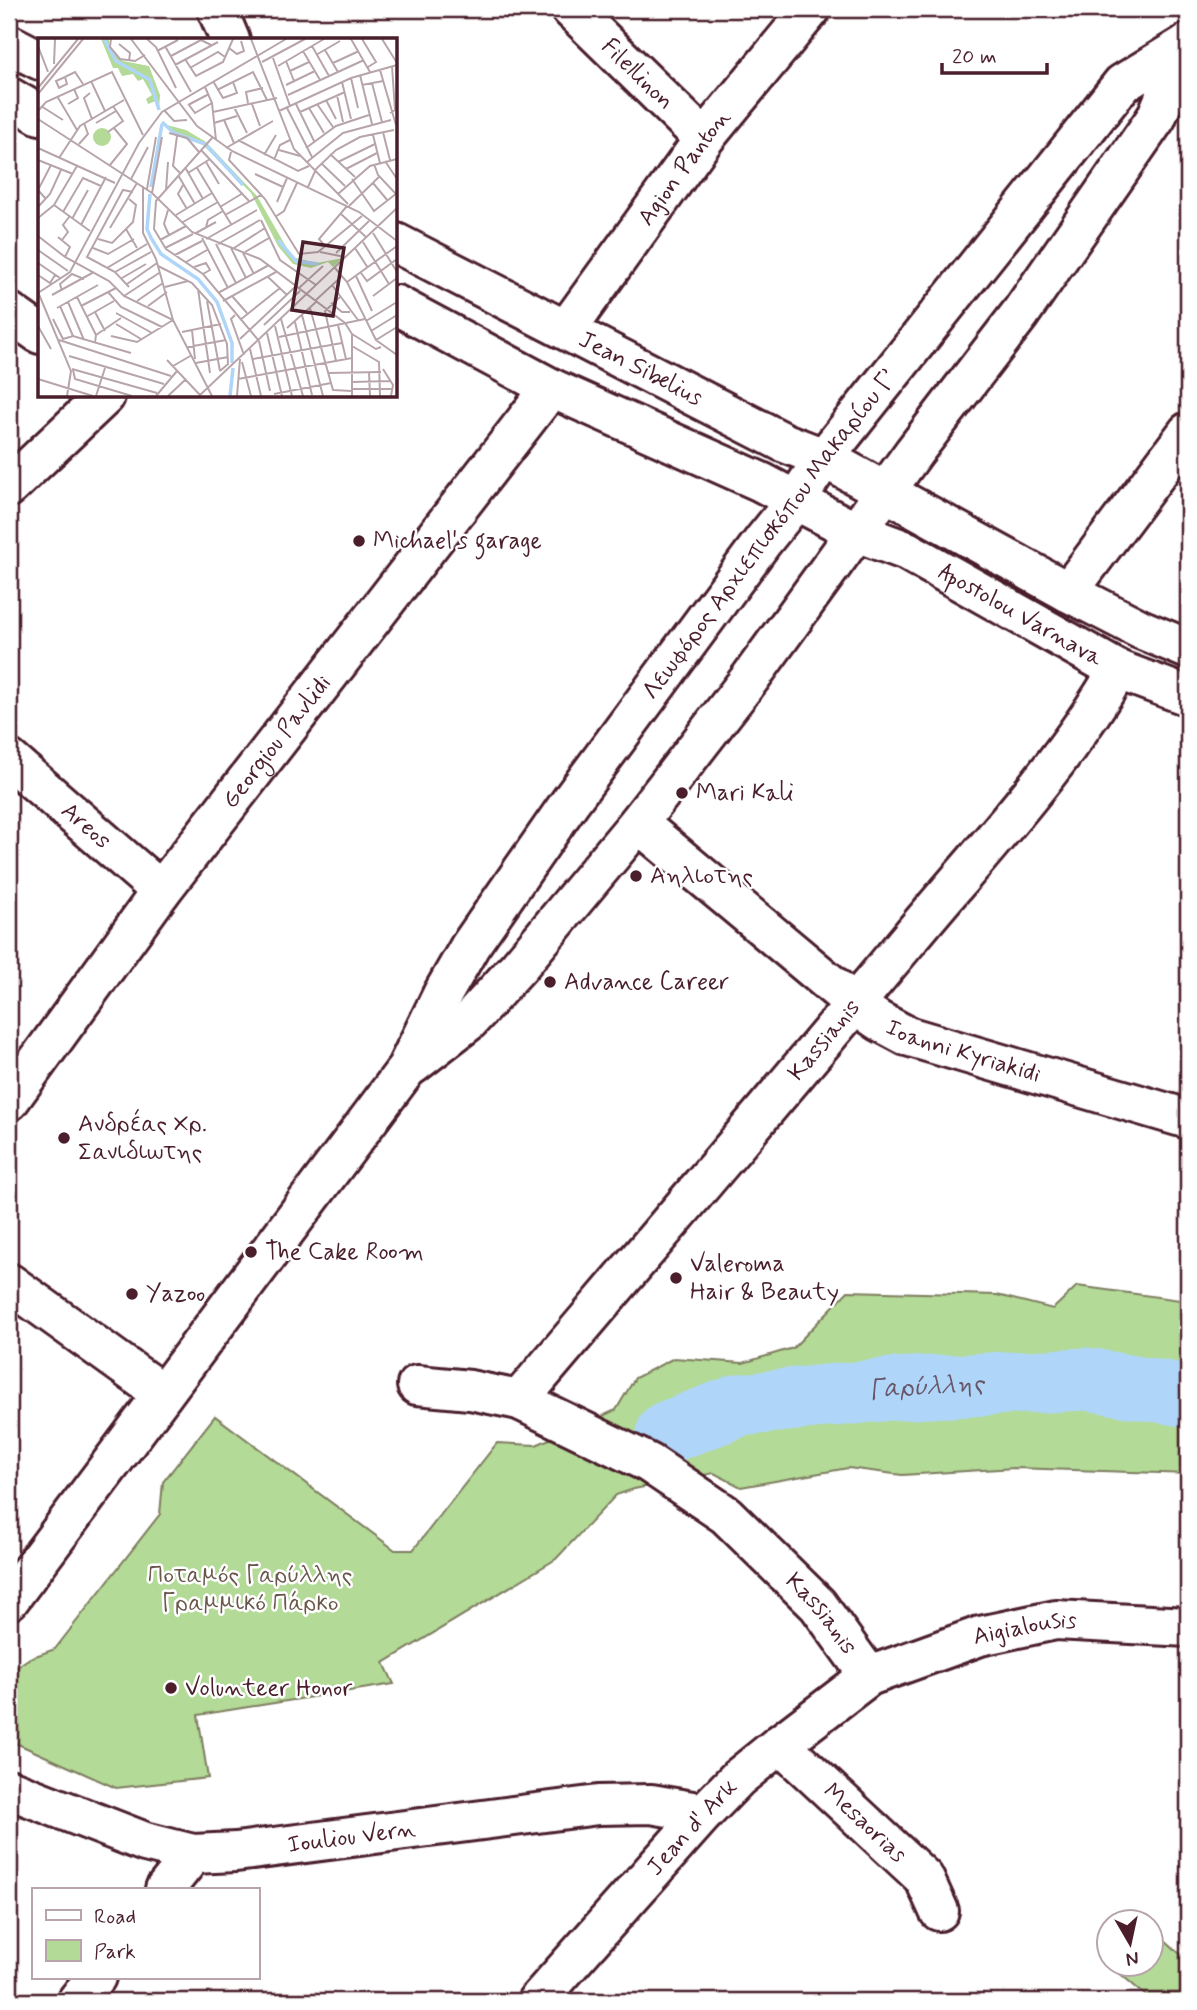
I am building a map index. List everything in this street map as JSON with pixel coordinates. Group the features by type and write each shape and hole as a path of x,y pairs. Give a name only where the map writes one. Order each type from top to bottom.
{"street":[{"path":"217,9 229,38"},
{"name":"Filellinon","path":"571,9 704,139"},
{"name":"Agion Panton","path":"566,330 704,139 811,9"},
{"name":"Λεωφόρος Αρχιεπισκόπου Μακαρίου Γ’","path":"9,1600 405,1071 442,995 470,946 570,802 796,500 824,458 1122,84 1188,43"},
{"name":"Λεωφόρος Αρχιεπισκόπου Μακαρίου Γ’","path":"405,1071 469,1021 519,966 638,823 751,677 885,492 1020,314 1156,118 1188,43"},
{"path":"9,44 38,59"},
{"path":"9,97 38,114"},
{"name":"Jean Sibelius","path":"397,244 785,443 824,458 885,492"},
{"path":"397,306 551,387 761,482 856,532"},
{"path":"9,312 38,333"},
{"name":"Georgiou Pavlidi","path":"9,1101 162,891 551,387"},
{"path":"9,487 104,397"},
{"path":"1068,592 1188,432"},
{"name":"Apostolou Varnava","path":"885,492 1068,592 1140,629 1188,649"},
{"name":"Apostolou Varnava","path":"856,532 907,551 1118,670 1188,696"},
{"name":"Kassianis","path":"519,1400 856,1004 1051,767 1090,716 1118,670"},
{"name":"Areos","path":"9,759 162,891"},
{"name":"Ioanni Kyriakidi","path":"638,823 879,1021 907,1036 1188,1119"},
{"path":"9,1283 163,1394"},
{"name":"Kassianis","path":"417,1385 470,1390 519,1400 649,1463 726,1515 818,1605 869,1676"},
{"name":"Aigialousis","path":"869,1676 980,1636 1056,1620 1188,1627"},
{"name":"Jean d' Ark","path":"546,1998 704,1813 737,1779 869,1676"},
{"name":"Mesaorias","path":"780,1744 924,1878 939,1911"},
{"name":"Iouliou Vern","path":"9,1789 145,1842 192,1854 236,1852 598,1805 651,1804 704,1813"},
{"path":"165,1888 192,1854"},
{"path":"77,2001 94,1979"}],"green space":[{"name":"Ποταμός Γαρύλλης Γραμμικό Πάρκο","path":"1077,1286 1188,1301 1188,1474 1015,1468 902,1475 848,1468 741,1487 714,1473 634,1489 616,1495 556,1559 384,1663 394,1684 198,1715 208,1778 116,1788 9,1740 9,1672 30,1658 55,1649 160,1514 163,1482 215,1416 395,1550 413,1550 497,1443 536,1445 616,1410 635,1378 674,1358 743,1363 793,1348 848,1291 997,1295 1053,1309"},
{"path":"1166,1941 1188,1961 1188,2001 1152,2001 1126,1979 1166,1979"}],"waterway":[{"name":"Γαρύλλης","path":"668,1432 740,1405 892,1389 1087,1379 1188,1396"}],"place":[{"name":"Michael's garage","path":"359,541"},
{"name":"Mari Kali","path":"682,793"},
{"name":"Αηλιοτης","path":"636,876"},
{"name":"Advance Career","path":"550,982"},
{"name":"Ανδρέας Χρ. Σανιδιωτης","path":"64,1138"},
{"name":"The Cake Room","path":"251,1252"},
{"name":"Valeroma Hair & Beauty","path":"676,1278"},
{"name":"Yazoo","path":"132,1294"},
{"name":"Volunteer Honor","path":"171,1688"}]}
